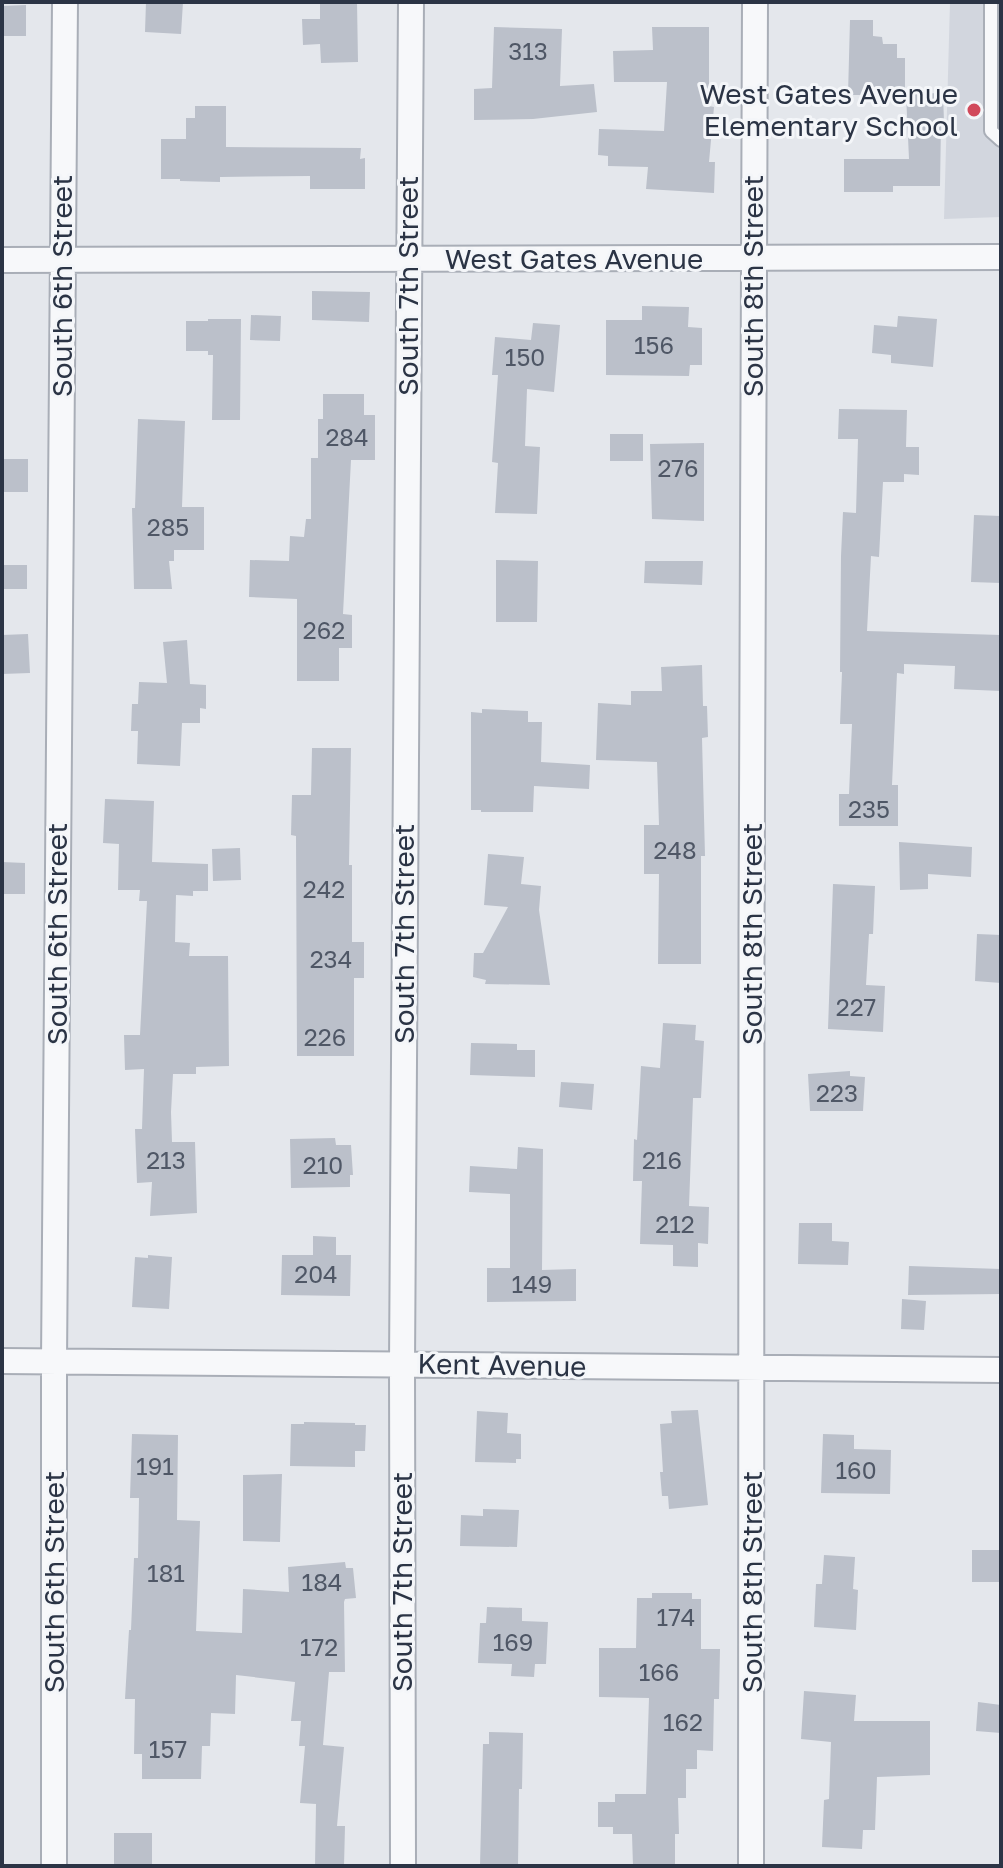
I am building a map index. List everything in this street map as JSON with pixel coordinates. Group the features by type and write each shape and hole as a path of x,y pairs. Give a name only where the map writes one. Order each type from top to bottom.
{"street":[{"name":"South 6th Street","path":"54,1866 54,1362 65,2"},
{"name":"South 7th Street","path":"403,1866 402,1364 411,2"},
{"name":"South 8th Street","path":"751,1866 755,2"},
{"name":"West Gates Avenue","path":"2,260 1001,257"},
{"name":"Kent Avenue","path":"2,1361 1001,1370"}],"lane":[{"path":"991,2 991,131 1001,140"}],"shaded area":[{"name":"West Gates Avenue Elementary School","path":"950,2 1001,2 1001,217 944,219"}],"building":[{"path":"146,2 183,2 181,34 145,32"},
{"path":"320,2 357,2 358,62 321,63 320,44 303,45 302,19 320,19"},
{"path":"26,5 26,36 2,36 2,6"},
{"path":"850,20 873,20 873,36 882,37 883,44 897,44 897,58 905,58 905,95 848,95"},
{"path":"494,27 562,29 560,86 594,84 597,112 533,119 474,120 474,89 492,88"},
{"path":"652,27 709,27 709,106 714,107 709,162 715,162 714,193 646,189 648,167 608,166 608,156 598,155 599,129 664,131 667,82 614,82 613,51 653,50"},
{"path":"943,93 940,186 893,186 893,192 844,192 844,159 909,159 906,94"},
{"path":"195,106 226,106 226,147 361,148 360,159 365,158 365,189 310,189 310,176 220,177 220,182 161,179 161,139 186,139 186,118 195,118"},
{"path":"312,291 370,292 369,322 312,320"},
{"path":"642,306 689,307 688,327 702,328 702,365 690,365 689,376 606,375 606,320 642,320"},
{"path":"251,315 281,316 280,341 250,340"},
{"path":"898,316 937,319 933,367 891,363 891,355 872,353 874,325 897,327"},
{"path":"241,319 240,420 212,420 213,355 208,355 208,351 186,351 186,321"},
{"path":"533,323 560,325 554,392 527,389 525,446 540,447 537,514 495,513 498,463 492,462 498,375 492,375 495,337 531,340"},
{"path":"323,394 364,394 364,415 375,415 375,460 351,460 343,614 352,615 352,648 339,648 339,681 297,681 297,599 249,597 250,560 289,561 290,536 304,537 306,519 311,519 311,458 318,458 318,419 323,419"},
{"path":"839,409 907,410 906,447 919,447 919,475 904,474 904,482 883,482 879,557 871,556 867,631 1001,635 1001,691 954,689 955,666 904,664 904,674 897,673 892,785 898,785 898,826 839,826 839,794 849,794 852,724 840,724 843,512 856,513 858,439 838,439"},
{"path":"138,419 185,421 182,507 204,507 204,550 174,550 174,561 169,561 172,589 134,589 132,508 135,508"},
{"path":"610,434 643,434 643,461 610,461"},
{"path":"704,443 704,521 652,519 650,444"},
{"path":"2,459 28,459 28,492 2,492"},
{"path":"974,515 1001,516 1001,583 971,582"},
{"path":"496,560 538,561 537,622 496,622"},
{"path":"645,561 703,561 702,585 644,583"},
{"path":"2,565 27,565 27,589 2,589"},
{"path":"28,634 30,673 2,674 2,635"},
{"path":"187,640 190,684 206,685 206,709 200,708 200,723 182,723 180,766 137,764 138,731 131,731 132,704 138,704 139,682 167,683 163,642"},
{"path":"702,665 703,706 707,706 708,737 702,738 705,856 701,856 701,964 658,964 659,874 644,874 644,825 659,825 657,762 596,760 598,703 631,705 631,691 662,691 661,667"},
{"path":"482,709 528,711 528,722 542,722 541,762 590,765 589,789 534,786 533,812 471,810 471,712 482,713"},
{"path":"312,748 351,748 349,865 352,865 352,942 364,942 364,978 354,978 354,1056 297,1056 296,836 291,835 292,795 311,795"},
{"path":"105,799 154,801 152,862 208,864 208,891 193,891 193,896 176,895 175,942 190,943 189,956 228,956 229,1066 196,1067 196,1074 173,1074 172,1142 195,1142 197,1213 150,1216 152,1182 137,1183 135,1129 142,1129 144,1069 125,1070 124,1035 140,1035 147,901 139,901 140,890 118,890 119,844 103,843"},
{"path":"899,842 972,847 971,877 928,874 928,889 900,890"},
{"path":"240,848 241,880 213,881 212,849"},
{"path":"488,854 524,857 521,884 541,886 539,910 550,985 485,984 486,980 473,977 474,953 483,953 508,907 484,905"},
{"path":"2,862 25,863 25,894 2,894"},
{"path":"833,884 875,886 866,985 885,986 883,1032 828,1029"},
{"path":"977,934 1001,935 1001,983 975,981"},
{"path":"663,1023 696,1025 695,1040 704,1041 701,1098 693,1098 689,1206 709,1207 708,1244 698,1243 698,1267 673,1266 673,1245 640,1244 642,1181 633,1181 641,1066 660,1068"},
{"path":"471,1043 517,1044 517,1050 535,1050 535,1077 470,1075"},
{"path":"850,1071 850,1076 865,1077 863,1111 810,1111 808,1074"},
{"path":"561,1082 594,1084 592,1110 559,1107"},
{"path":"335,1138 336,1145 351,1145 353,1175 350,1175 350,1187 291,1188 290,1139"},
{"path":"518,1147 543,1149 542,1270 576,1269 576,1301 487,1302 487,1268 510,1268 510,1194 469,1192 470,1166 517,1169"},
{"path":"799,1223 832,1223 832,1241 849,1242 848,1265 798,1264"},
{"path":"313,1236 336,1237 336,1255 351,1255 350,1296 281,1295 282,1255 313,1255"},
{"path":"148,1255 172,1257 169,1309 132,1307 135,1257 148,1258"},
{"path":"909,1266 1001,1269 1001,1294 908,1295"},
{"path":"902,1299 926,1301 924,1330 901,1329"},
{"path":"698,1410 708,1505 669,1509 668,1496 662,1496 660,1424 672,1423 671,1411"},
{"path":"477,1411 508,1413 507,1433 521,1434 521,1459 516,1459 516,1463 475,1462"},
{"path":"291,1424 366,1425 365,1451 355,1451 355,1467 290,1466"},
{"path":"132,1434 178,1435 177,1520 200,1521 196,1631 242,1633 243,1589 289,1592 288,1567 345,1562 346,1568 353,1568 356,1598 345,1599 344,1602 345,1672 329,1672 323,1745 344,1747 337,1826 345,1826 344,1866 315,1866 316,1804 300,1803 305,1746 299,1746 301,1721 291,1721 295,1682 236,1675 235,1714 211,1713 210,1746 202,1746 201,1779 142,1779 142,1754 134,1754 135,1699 125,1699 134,1558 138,1558 139,1498 130,1498"},
{"path":"823,1434 854,1435 854,1449 891,1450 890,1494 821,1493"},
{"path":"282,1474 280,1542 243,1541 243,1475"},
{"path":"483,1509 519,1510 517,1547 460,1546 461,1515 483,1516"},
{"path":"972,1550 1001,1550 1001,1582 972,1582"},
{"path":"824,1555 855,1557 853,1589 858,1590 856,1630 814,1627 816,1584 822,1584"},
{"path":"652,1593 692,1593 692,1599 701,1599 701,1649 720,1649 719,1699 714,1699 713,1751 697,1750 697,1769 686,1769 686,1798 678,1798 679,1834 675,1834 675,1866 633,1866 632,1834 613,1834 613,1827 598,1827 598,1802 615,1802 615,1794 646,1794 649,1698 599,1697 599,1648 636,1648 637,1598 652,1598"},
{"path":"487,1607 522,1608 522,1621 548,1622 546,1664 535,1664 534,1677 511,1676 512,1664 478,1663 480,1623 486,1623"},
{"path":"804,1691 856,1695 854,1721 930,1721 930,1775 877,1777 875,1830 863,1830 862,1849 822,1847 824,1800 829,1799 831,1742 801,1739"},
{"path":"978,1702 1001,1705 1001,1733 976,1731"},
{"path":"489,1732 523,1733 518,1866 480,1866 483,1744 489,1744"},
{"path":"114,1833 152,1833 152,1866 114,1866"}],"place":[{"name":"West Gates Avenue Elementary School","path":"974,110"}]}
